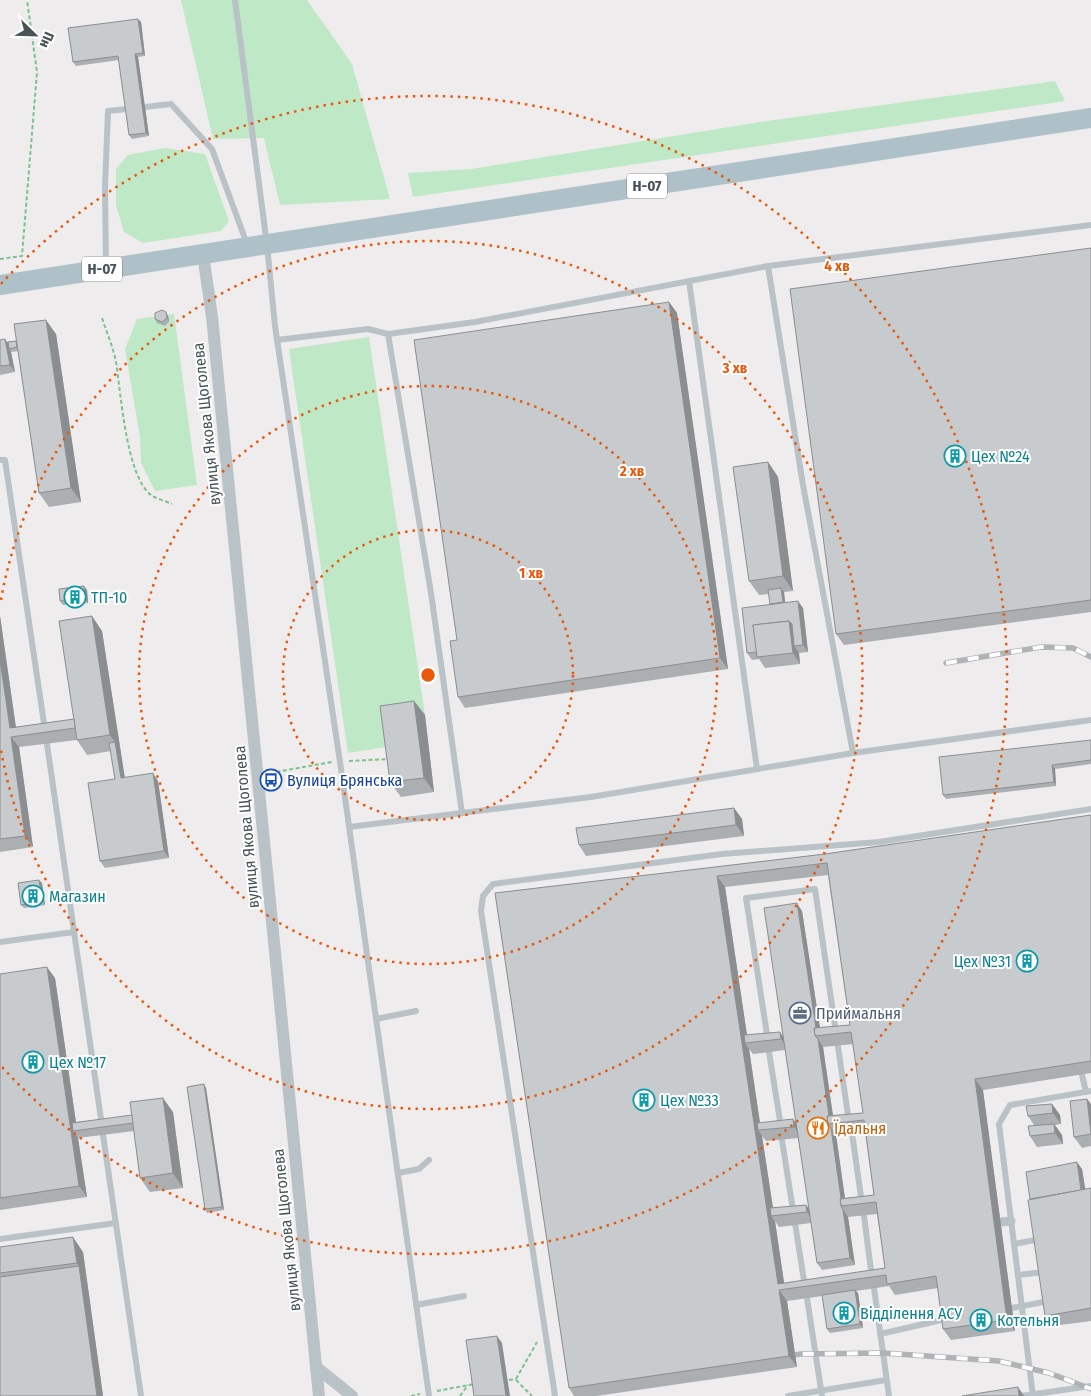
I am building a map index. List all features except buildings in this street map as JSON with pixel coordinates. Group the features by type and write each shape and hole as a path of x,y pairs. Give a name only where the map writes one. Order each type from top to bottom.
{"main road":[{"name":"Н-07","path":"0,284 1091,118"}],"street":[{"name":"вулиця Якова Щоголева","path":"204,254 212,317 319,1396"},
{"path":"1001,1222 1011,1221"},
{"path":"316,1367 352,1396"}],"lane":[{"path":"235,0 258,246 277,340 340,762 429,1394"},
{"path":"145,107 172,104 212,149 258,246"},
{"path":"106,269 105,187 108,111 127,109"},
{"path":"277,340 368,329 388,334 475,322 768,266 1091,225"},
{"path":"768,266 803,485 853,753"},
{"path":"689,281 757,769"},
{"path":"388,334 431,593 462,813"},
{"path":"0,460 5,460 46,736"},
{"path":"349,827 591,797 853,753 1091,720"},
{"path":"47,744 102,1127"},
{"path":"555,1396 482,911 483,896 493,884 722,854 879,842 1091,809"},
{"path":"768,1044 746,898 815,889 850,1126"},
{"path":"0,942 74,932"},
{"path":"376,1019 416,1011"},
{"path":"769,1052 782,1132"},
{"path":"1033,1395 999,1124 1010,1105 1088,1092 1082,1075"},
{"path":"852,1133 862,1208"},
{"path":"103,1135 141,1396"},
{"path":"782,1140 821,1393"},
{"path":"398,1173 419,1169 428,1160"},
{"path":"864,1216 889,1396"},
{"path":"0,1239 116,1223"},
{"path":"1014,1244 1040,1239"},
{"path":"1018,1275 1044,1272"},
{"path":"863,1280 873,1283"},
{"path":"806,1293 815,1287"},
{"path":"416,1305 464,1296"},
{"path":"1012,1308 1049,1301"},
{"path":"880,1334 946,1319"},
{"path":"788,1396 821,1393 886,1380"},
{"path":"1021,1396 1091,1386"}],"path":[{"path":"0,259 22,256 37,72 26,0"},
{"path":"102,318 115,360 130,455 142,485 151,496 172,504"},
{"path":"340,762 395,759"},
{"path":"258,774 323,763"},
{"path":"516,1379 539,1339"},
{"path":"510,1380 516,1379"},
{"path":"516,1379 532,1396"},
{"path":"429,1394 476,1384"},
{"path":"460,1396 468,1385"}],"green space":[{"path":"181,0 307,0 352,64 390,199 280,205 264,138 213,139"},
{"path":"1055,81 1065,101 413,197 408,173 471,169 760,122"},
{"path":"165,148 205,154 229,221 221,231 143,243 124,232 116,205 116,169 128,155"},
{"path":"174,314 197,485 155,491 141,463 140,437 125,349 137,319"},
{"path":"369,337 425,715 390,720 393,746 348,753 289,349"}],"railway":[{"path":"946,663 1041,647 1073,648 1091,657"},
{"path":"781,1357 801,1354 883,1353 999,1361 1049,1373 1091,1389"}],"place":[{"name":"Цех №24","path":"955,456"},
{"name":"ТП-10","path":"75,597"},
{"name":"Вулиця Брянська","path":"271,780"},
{"name":"Магазин","path":"33,896"},
{"name":"Цех №31","path":"1027,961"},
{"name":"Приймальня","path":"800,1013"},
{"name":"Цех №17","path":"33,1062"},
{"name":"Цех №33","path":"644,1100"},
{"name":"Їдальня","path":"818,1128"},
{"name":"Відділення АСУ","path":"844,1313"},
{"name":"Котельня","path":"981,1320"}]}
